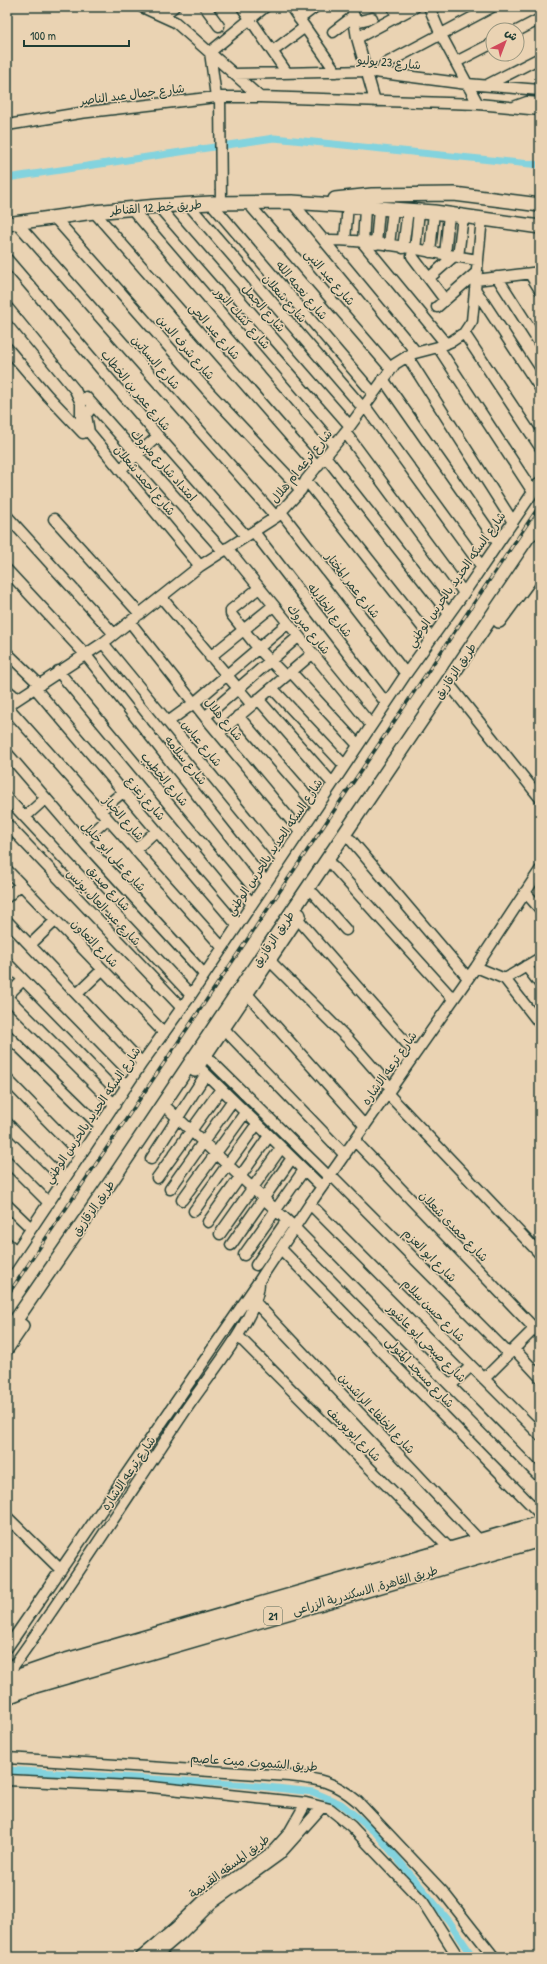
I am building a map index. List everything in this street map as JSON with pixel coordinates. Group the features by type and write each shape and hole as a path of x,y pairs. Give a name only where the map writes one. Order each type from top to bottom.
{"highway":[{"name":"طريق القاهرة, الاسكندرية الزراعى","path":"7,1681 56,1664 540,1524"},
{"name":"طريق القاهرة, الاسكندرية الزراعى","path":"7,1696 35,1685 540,1539"}],"main road":[{"name":"طريق خط 12 القناطر","path":"342,203 372,195 454,194 540,205"},
{"path":"342,203 426,198 476,210 540,221"},
{"name":"طريق خط 12 القناطر","path":"12,224 94,212 158,206 216,203 306,202 342,203 365,208 434,212 463,216 476,210 540,227"},
{"path":"476,210 540,213"},
{"name":"طريق الزقازيق","path":"7,1333 112,1180 205,1050 421,728 540,545"},
{"name":"طريق الزقازيق","path":"7,1348 202,1070 205,1050 224,1029 248,995 297,918 351,840 421,728 453,690 540,565"}],"street":[{"path":"142,7 174,22 260,97 478,104 540,110"},
{"path":"163,16 174,7"},
{"path":"205,7 219,26"},
{"path":"242,7 287,73"},
{"path":"210,52 265,7"},
{"path":"291,7 336,72"},
{"path":"273,51 302,23 315,7"},
{"path":"394,7 397,17"},
{"path":"357,38 415,7"},
{"path":"429,7 441,34 478,104"},
{"path":"383,73 383,66 385,64 492,7"},
{"path":"353,15 357,38 375,101"},
{"path":"333,32 353,15 372,18"},
{"path":"525,27 540,19"},
{"path":"456,62 485,47"},
{"path":"210,52 221,114 221,175 216,203"},
{"path":"487,85 540,58"},
{"name":"شارع 23 يوليو","path":"234,74 367,71 467,84 540,90"},
{"name":"شارع جمال عبد الناصر","path":"7,125 80,113 218,97 260,97"},
{"path":"513,108 527,102 540,103"},
{"path":"292,202 324,240 411,354 513,522"},
{"name":"شارع نعمه الله","path":"216,203 373,393"},
{"name":"شارع عبد النبى","path":"248,203 391,369"},
{"path":"342,203 345,240"},
{"name":"شارع شعلان","path":"188,204 364,407 482,567"},
{"name":"شارع الجمل","path":"158,206 347,429 464,592"},
{"name":"شارع كشك النور","path":"132,208 334,445"},
{"path":"365,208 363,243 442,346 533,492"},
{"path":"376,244 379,209"},
{"path":"389,245 393,209"},
{"path":"476,210 478,260 472,321 464,333 540,447"},
{"path":"403,248 413,211"},
{"path":"413,211 414,250 412,256 429,278 441,303 476,280 497,277 535,273 540,290"},
{"name":"شارع عبد الحى","path":"94,212 317,466"},
{"path":"430,252 434,212"},
{"path":"449,214 452,256"},
{"path":"429,278 452,256 463,216"},
{"name":"شارع شرف الدين","path":"54,218 206,389 301,490"},
{"name":"شارع البساتين","path":"12,224 278,515"},
{"path":"324,240 345,240 389,245 478,260"},
{"name":"شارع عمر بن الخطاب","path":"7,259 158,436 250,534"},
{"path":"497,277 540,344"},
{"path":"476,280 540,388"},
{"path":"7,307 75,390 81,404 81,430"},
{"name":"شارع ترعه ام هلال","path":"7,706 58,671 103,643 200,566 278,515 301,490 306,480 399,360 411,354 442,346 464,333"},
{"path":"7,348 46,395 81,430 97,443"},
{"path":"383,379 498,543"},
{"name":"امتداد شارع مبروك","path":"86,398 225,549"},
{"name":"شارع احمد شعلان","path":"94,406 86,415 89,432 200,566"},
{"path":"120,470 158,436"},
{"path":"325,456 449,614"},
{"path":"306,480 431,638"},
{"name":"شارع السكه الحديد بالحرس الوطني","path":"7,1265 142,1063 191,995 282,860 371,725 540,482"},
{"name":"شارع عمر المختار","path":"278,515 406,674"},
{"path":"7,516 114,634"},
{"path":"54,519 140,614"},
{"name":"شارع الخلايله","path":"250,534 386,703"},
{"name":"شارع مبروك","path":"225,549 259,588 371,725"},
{"name":"شارع سلامه","path":"7,570 85,654 266,882"},
{"path":"259,588 230,612 243,630 271,662 288,674 358,745"},
{"path":"160,598 238,689 255,702 332,783"},
{"path":"210,657 273,606"},
{"name":"شارع هلال","path":"130,622 205,717 300,831"},
{"path":"168,722 287,624"},
{"path":"205,717 271,662 298,637"},
{"name":"شارع عباس","path":"103,643 282,860"},
{"name":"شارع زعزع","path":"7,654 237,926"},
{"path":"219,732 312,654"},
{"name":"شارع الخطيب","path":"58,671 252,904"},
{"name":"شارع ترعه ام هلال","path":"9,695 22,690 35,688"},
{"path":"272,688 344,766"},
{"path":"453,690 540,798"},
{"name":"شارع الخباز","path":"7,706 222,947"},
{"path":"238,716 317,807"},
{"name":"شارع على ابو خليل","path":"7,753 83,841 204,974"},
{"path":"83,841 123,792"},
{"path":"25,817 46,798"},
{"name":"شارع صديق","path":"9,804 25,817 191,995"},
{"name":"شارع عبد العال يونس","path":"7,824 182,1008"},
{"path":"135,850 156,831"},
{"path":"351,840 468,978"},
{"path":"333,866 453,999"},
{"name":"شارع التعاون","path":"7,870 164,1034"},
{"name":"شارع ترعه الاشاره","path":"7,1648 259,1282 281,1249 290,1224 310,1204 355,1141 415,1052 476,967 540,870"},
{"path":"7,897 20,885"},
{"path":"525,892 540,909"},
{"path":"314,894 346,930"},
{"path":"297,918 415,1052"},
{"path":"30,945 55,920"},
{"path":"7,921 142,1063"},
{"path":"123,946 134,934"},
{"path":"505,979 540,958"},
{"path":"270,961 337,1028 389,1091 540,1254"},
{"path":"7,963 127,1086"},
{"path":"526,966 540,984"},
{"path":"476,967 505,979 540,1024"},
{"path":"77,994 102,970"},
{"path":"23,980 7,996 115,1105"},
{"path":"248,995 365,1126"},
{"path":"224,1029 345,1155"},
{"path":"7,1035 100,1126"},
{"name":"شارع ابو العزم","path":"205,1050 330,1176 540,1377"},
{"path":"202,1070 322,1187"},
{"path":"7,1079 81,1155"},
{"path":"157,1178 221,1089"},
{"path":"170,1189 233,1100"},
{"path":"151,1159 173,1113"},
{"name":"شارع صبحى ابو عاشور","path":"173,1113 276,1210 451,1385 540,1477"},
{"path":"182,1200 245,1113"},
{"path":"7,1123 64,1180"},
{"path":"194,1211 257,1124"},
{"path":"208,1222 239,1176 269,1136"},
{"name":"شارع حمدى شعلان","path":"355,1141 537,1326"},
{"path":"220,1234 281,1148"},
{"path":"231,1245 292,1158"},
{"path":"7,1161 49,1203"},
{"path":"244,1255 304,1170"},
{"name":"شارع حسن سلام","path":"310,1204 540,1435"},
{"path":"7,1205 31,1228"},
{"path":"256,1265 290,1224"},
{"path":"7,1243 16,1251"},
{"name":"شارع مسجد المتولى","path":"281,1249 540,1514"},
{"name":"شارع ترعه الاشاره","path":"7,1675 50,1614 186,1409 238,1336 255,1302 259,1290 259,1282"},
{"name":"شارع الخلفاء الراشدين","path":"255,1302 481,1542"},
{"path":"484,1379 537,1326"},
{"name":"شارع ابويوسف","path":"238,1336 451,1550"},
{"path":"451,1385 470,1366"},
{"path":"8,1518 61,1570"},
{"name":"طريق الشموت, ميت عاصم","path":"7,1758 289,1776 325,1781 347,1793 367,1812 443,1892 494,1957"},
{"path":"7,1780 151,1787 306,1803 330,1809 351,1826 423,1902 458,1957"},
{"name":"طريق المسقه القديمة","path":"141,1957 175,1928 206,1898 272,1852 290,1833 306,1803"},
{"path":"154,1957 181,1934 211,1904 279,1855 322,1806"}],"waterway":[{"path":"7,178 274,138 540,165"},
{"path":"7,1770 248,1785 313,1792 341,1804 376,1833 449,1921 473,1957"}],"railway":[{"path":"7,1296 540,505"}]}
